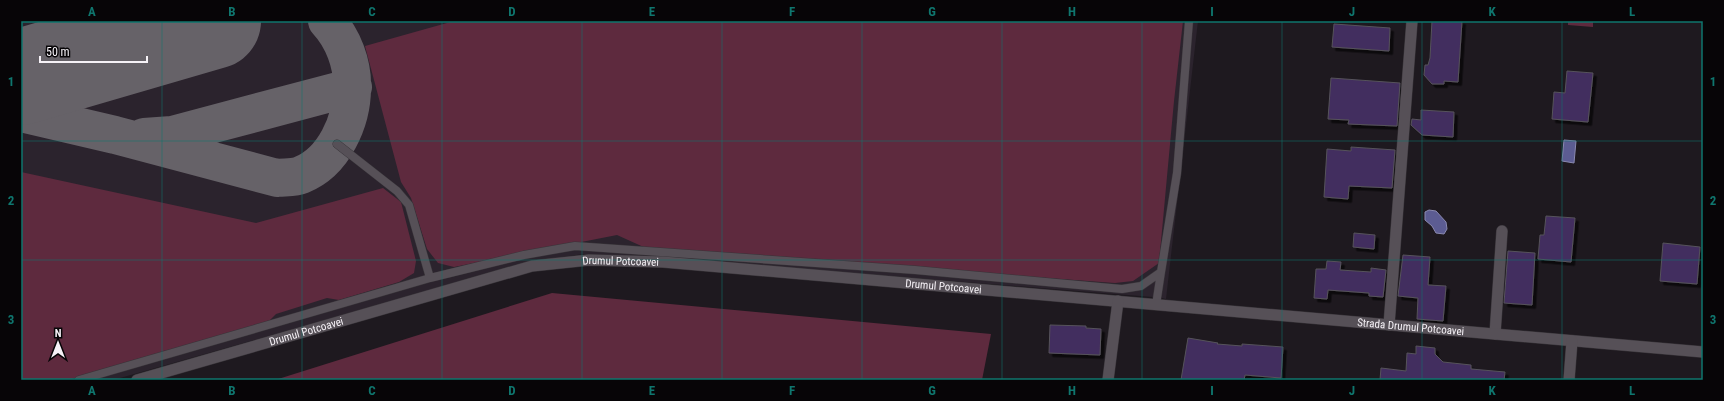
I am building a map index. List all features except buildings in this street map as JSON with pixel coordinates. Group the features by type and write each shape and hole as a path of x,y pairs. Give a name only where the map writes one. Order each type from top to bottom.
{"street":[{"path":"1389,325 1412,21"},
{"path":"1495,334 1502,231"},
{"name":"Drumul Potcoavei","path":"137,380 532,266 589,260 664,262 1118,301"},
{"path":"1108,380 1118,301"},
{"name":"Strada Drumul Potcoavei","path":"1118,301 1703,352"},
{"path":"1568,380 1572,341"}],"lane":[{"path":"1156,305 1177,173 1189,21"},
{"path":"337,144 397,191 409,205 430,278"},
{"path":"79,380 430,278 524,255 575,246 915,270 1122,289 1141,286 1161,272"}],"shaded area":[{"path":"21,21 1198,21 1166,299 1162,298 1161,295 1154,294 1153,297 650,257 584,254 534,261 113,380 21,380"},
{"path":"454,21 1183,21 1159,263 1133,281 1115,283 648,249 617,235 454,267 438,263 427,249 411,198 401,182 365,46"},
{"path":"1568,21 1593,21 1593,27 1568,25"},
{"path":"21,172 256,223 383,188 401,202 416,261 414,273 399,282 339,300 327,298 276,314 267,323 68,380 21,380"},
{"path":"552,293 991,334 982,380 275,380"}],"water":[{"path":"1564,140 1576,141 1574,163 1562,161"},
{"path":"1429,210 1436,211 1446,222 1447,229 1444,234 1436,233 1432,226 1425,220 1425,212"}],"taxiway":[{"path":"151,39 166,21"},
{"path":"21,113 115,135 277,178 298,176 313,169 323,161 339,139 349,114 352,88 349,61 338,35 327,21"},
{"path":"144,137 172,135 353,87"}],"runway":[{"path":"21,77 213,21"}]}
